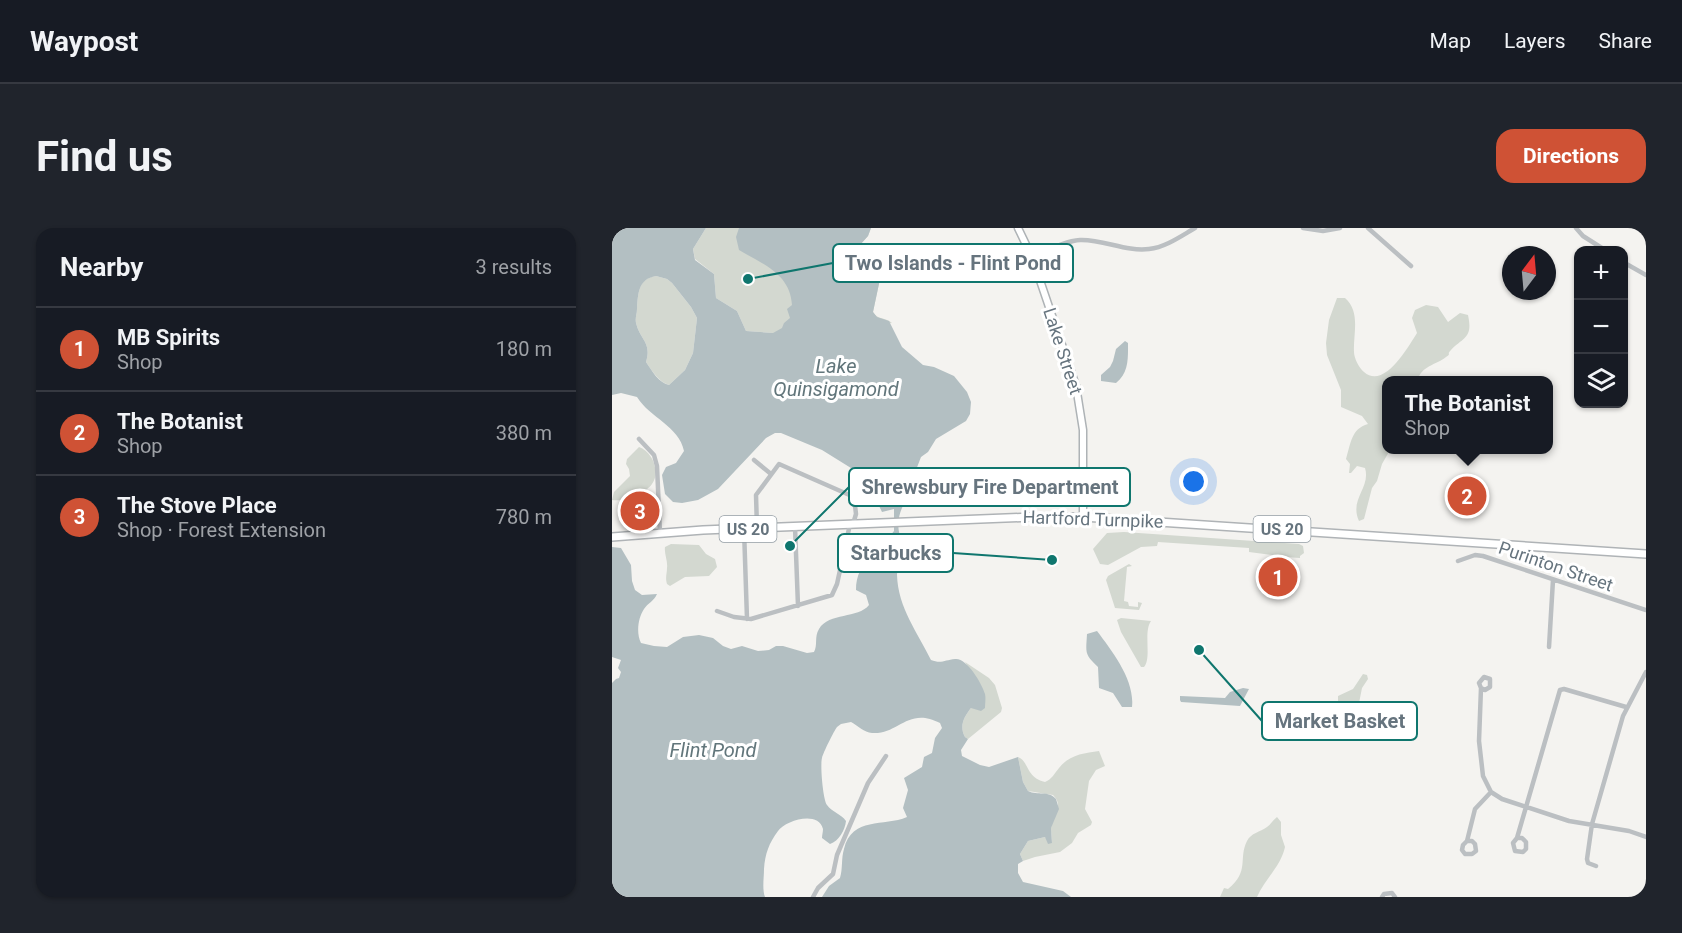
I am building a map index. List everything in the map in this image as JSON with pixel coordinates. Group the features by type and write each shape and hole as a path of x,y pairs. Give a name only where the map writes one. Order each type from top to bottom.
{"main road":[{"name":"Lake Street","path":"1018,228 1032,257 1079,399 1083,438 1083,517"},
{"name":"Hartford Turnpike","path":"612,537 757,528 1083,517 1646,554"}],"street":[{"path":"1032,257 1081,240 1151,249 1163,246 1196,228"},
{"path":"1303,228 1323,231 1340,228"},
{"path":"1368,228 1412,266"},
{"path":"1576,228 1583,236 1599,246"},
{"path":"1628,265 1646,275"},
{"path":"639,439 654,455 657,466 660,533"},
{"path":"754,460 771,474"},
{"path":"717,611 747,619 833,594 856,514 855,501 849,494 779,464 756,495 757,528"},
{"path":"795,527 798,606"},
{"path":"744,529 747,619"},
{"name":"Purinton Street","path":"1458,561 1475,555 1484,556 1646,610"},
{"path":"1549,647 1553,580"},
{"path":"1596,866 1585,864 1592,824 1626,707 1646,672"},
{"path":"1481,688 1479,741 1483,776 1491,792 1526,808 1579,824 1592,824 1629,831 1646,837"},
{"path":"1517,838 1560,690 1626,707"},
{"path":"813,897 818,888 833,874 837,855 868,783 886,756"},
{"path":"1467,841 1475,809 1491,792"},
{"path":"1382,897 1390,893 1395,897"}],"shaded area":[{"path":"706,228 871,228 868,236 859,246 852,269 860,276 872,271 879,274 873,312 892,323 773,333 746,331 737,311 716,298 714,274 695,259 693,249"},
{"path":"656,276 672,283 697,318 693,353 685,370 669,385 659,379 646,362 647,345 636,321 642,283"},
{"path":"1337,298 1345,298 1355,316 1355,357 1362,370 1372,376 1387,371 1408,348 1417,333 1412,318 1415,310 1426,305 1438,307 1448,322 1460,313 1468,315 1468,333 1448,356 1429,366 1420,376 1382,376 1382,454 1388,454 1372,488 1364,519 1359,521 1357,506 1365,482 1365,468 1357,466 1349,473 1350,464 1346,459 1355,433 1368,424 1362,416 1341,407 1341,390 1327,355 1329,320"},
{"path":"639,447 648,453 654,462 655,479 649,488 639,494 622,500 612,500 614,492 630,476 626,464 627,459"},
{"path":"1124,532 1299,544 1303,546 1304,553 1300,558 1249,552 1249,548 1158,542 1157,546 1141,547 1108,565 1100,564 1093,549 1107,533"},
{"path":"671,544 699,545 706,554 715,559 717,567 709,576 685,577 670,586 666,582 665,547"},
{"path":"1129,564 1132,566 1127,567 1124,601 1128,602 1129,606 1138,607 1138,602 1142,603 1139,610 1115,608 1106,580 1108,576"},
{"path":"1121,618 1151,621 1144,667 1141,667 1121,632 1117,620"},
{"path":"965,662 989,678 995,685 1002,708 1001,712 968,739 962,729 966,715 971,708 985,708 981,687"},
{"path":"1363,674 1367,675 1368,679 1362,688 1358,708 1346,711 1338,705 1338,696 1353,689"},
{"path":"1099,751 1105,766 1096,770 1089,781 1085,809 1092,822 1091,825 1078,833 1072,843 1060,852 1023,861 1020,854 1028,841 1045,837 1052,843 1051,828 1058,803 1053,795 1028,791 1023,782 1018,757 1022,759 1034,777 1045,782 1072,757"},
{"path":"1277,817 1281,822 1281,835 1285,847 1280,860 1257,897 1220,897 1224,888 1228,889 1239,876 1249,838 1267,827"}],"water":[{"name":"Flint Pond","path":"612,228 706,228 693,249 695,260 714,274 716,298 737,311 746,331 773,333 782,328 790,318 787,309 792,305 790,294 780,277 739,250 736,237 739,228 871,228 868,236 859,246 852,269 860,276 872,271 879,274 873,312 877,317 889,321 902,347 923,365 954,376 967,392 971,402 970,414 966,421 936,439 928,452 921,457 916,470 908,478 910,493 902,508 898,524 900,536 904,542 897,575 901,598 931,660 940,662 959,659 973,672 983,689 985,708 981,711 971,708 963,722 963,733 968,739 961,750 962,756 989,767 1018,757 1023,782 1028,791 1050,795 1056,799 1059,809 1051,828 1052,843 1048,844 1045,837 1028,841 1020,854 1023,861 1018,864 1018,873 1023,882 1063,891 1071,897 822,897 829,886 840,878 844,849 854,831 870,824 907,817 903,808 908,790 904,778 922,767 924,757 932,753 935,738 942,728 940,723 920,718 911,719 889,730 872,733 851,722 837,727 821,762 823,790 827,805 846,821 844,828 839,838 830,844 822,838 823,829 815,820 801,819 782,827 772,840 766,854 763,883 765,897 612,897 612,683 619,678 621,672 618,668 621,660 612,657 612,547 621,548 631,565 635,590 642,595 657,594 640,617 638,630 641,643 667,647 683,637 699,635 713,638 731,649 742,646 758,651 783,646 807,653 814,652 819,629 829,620 858,612 869,605 866,595 856,590 857,580 869,557 894,531 894,509 882,512 866,479 859,473 822,450 781,433 775,433 766,438 718,489 698,500 673,502 665,494 662,475 666,467 676,463 684,451 681,442 670,428 649,411 637,397 621,393 612,395","holes":["656,276 667,279 691,307 697,318 693,353 685,370 669,385 659,379 646,362 647,345 636,321 642,284"]},
{"path":"1125,341 1128,343 1128,354 1123,375 1116,383 1101,381 1101,375 1110,367 1116,349"},
{"path":"1097,631 1126,676 1132,697 1132,707 1122,707 1113,693 1099,688 1098,667 1088,656 1086,649 1087,634"},
{"path":"1243,688 1249,689 1240,706 1181,702 1180,700 1180,696 1225,698 1230,692"}],"place":[{"name":"Two Islands - Flint Pond","path":"748,279"},
{"name":"The Botanist","path":"1467,496"},
{"name":"The Stove Place","path":"640,511"},
{"name":"Shrewsbury Fire Department","path":"790,546"},
{"name":"Starbucks","path":"1052,560"},
{"name":"MB Spirits","path":"1278,577"},
{"name":"Market Basket","path":"1199,650"}],"water label":[{"name":"Lake Quinsigamond","path":"836,378"}]}
